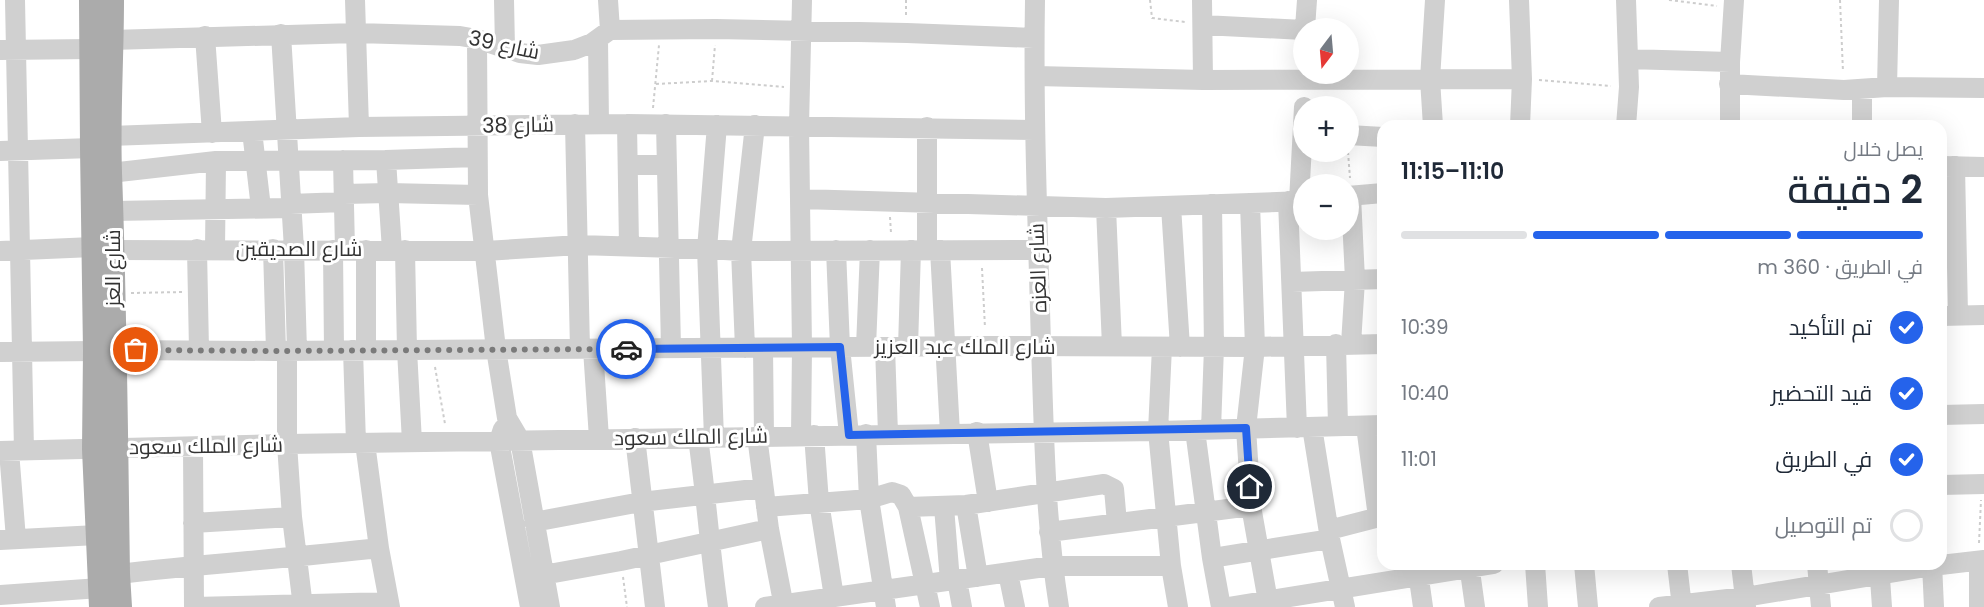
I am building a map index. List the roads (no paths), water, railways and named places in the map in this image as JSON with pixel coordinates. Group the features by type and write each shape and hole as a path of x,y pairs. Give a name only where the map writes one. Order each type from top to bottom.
{"main road":[{"name":"شارع العز","path":"91,0 102,45"},
{"name":"شارع العز","path":"106,589 101,142 102,45 112,0"},
{"name":"شارع العز","path":"101,142 110,173 113,211 103,248 112,294 105,350"},
{"name":"شارع العز","path":"106,449 97,535 106,589 120,607"}],"street":[{"path":"15,0 8,50 9,151 20,251 22,352 11,451 8,540 97,535"},
{"path":"355,0 359,127"},
{"path":"504,0 505,48"},
{"path":"599,124 608,0"},
{"path":"802,0 799,126 802,348 808,435 834,601"},
{"name":"شارع العزه","path":"1035,0 1036,206 1043,432 1052,566 1059,607"},
{"path":"1203,0 1203,80"},
{"path":"1305,18 1307,0"},
{"path":"1433,120 1430,79 1435,0"},
{"path":"1519,0 1522,79 1520,120"},
{"path":"1626,0 1629,87 1626,120"},
{"path":"1887,87 1889,0"},
{"path":"1730,120 1729,84 1733,4"},
{"path":"1203,25 1293,29"},
{"name":"شارع 39","path":"8,50 205,36 356,33 460,36 520,53 538,55 574,50 604,35 660,30 907,33 1034,38"},
{"path":"281,34 294,249 287,351 287,444 292,517 303,606"},
{"path":"205,36 212,133"},
{"path":"477,39 478,195 496,349 507,418 520,440 550,607"},
{"path":"1628,58 1730,62"},
{"path":"1036,76 1203,80 1293,76"},
{"path":"1359,77 1522,79"},
{"path":"1729,84 1853,90 1887,87 1984,88"},
{"path":"1853,90 1860,120"},
{"path":"575,124 579,245 587,349 599,438"},
{"path":"627,124 629,246"},
{"path":"659,124 667,165 671,348"},
{"name":"شارع 38","path":"9,151 252,130 359,127 659,124 1035,130"},
{"path":"717,125 707,249 710,348 706,495 709,542 718,607"},
{"path":"754,125 741,251 754,348 765,497 777,606 884,599 924,585 1052,566 1171,566"},
{"path":"908,347 918,250 927,204 927,127"},
{"path":"252,130 261,208"},
{"path":"1359,136 1377,137"},
{"path":"110,173 216,161 256,159 386,160 477,157"},
{"path":"193,447 194,607 390,605 361,443 339,250 344,198 343,160"},
{"path":"386,160 388,193 399,250 412,442"},
{"path":"199,350 198,292 216,208 216,161"},
{"path":"628,165 667,165"},
{"path":"1984,167 1948,166 1950,316 1984,315"},
{"path":"113,211 261,208 388,193 478,195"},
{"path":"1359,195 1377,194"},
{"path":"801,199 1106,208 1293,201"},
{"path":"1250,203 1255,347 1246,428 1251,506 1268,604"},
{"path":"1212,204 1214,347 1203,429 1206,512 1221,607"},
{"path":"1172,206 1171,346 1158,431 1171,566 1178,607"},
{"path":"1106,208 1112,346"},
{"path":"1295,240 1292,282 1294,345 1305,427 1342,598"},
{"path":"1338,426 1344,344 1355,280 1353,240"},
{"name":"شارع الصديقين","path":"0,251 103,248 485,251 579,245 741,251 1038,250"},
{"path":"273,249 287,351"},
{"path":"351,350 366,250"},
{"path":"837,250 840,347 858,435 884,599"},
{"path":"870,250 876,347 888,434"},
{"path":"918,250 946,346 950,433"},
{"path":"1292,282 1377,279"},
{"name":"شارع الملك عبد العزيز","path":"0,352 946,346 1255,347 1377,344"},
{"path":"1947,415 1984,414"},
{"path":"507,418 499,441 530,607"},
{"path":"1374,425 1377,464"},
{"name":"شارع الملك سعود","path":"11,451 599,438 1158,431 1374,425"},
{"path":"977,432 988,502"},
{"path":"635,438 655,607"},
{"path":"1947,485 1983,484"},
{"path":"908,507 966,505 1108,485 1115,492 1117,523"},
{"path":"534,522 641,502 706,495 819,502 869,499 895,492 903,496 908,507 930,607"},
{"path":"966,505 978,577"},
{"path":"1049,532 1251,506"},
{"path":"944,507 954,581 962,607"},
{"path":"193,524 292,517"},
{"path":"1212,558 1259,552 1330,535 1377,518"},
{"path":"543,574 621,561 769,529"},
{"path":"1,599 106,589 193,565 297,558 379,548"},
{"path":"1947,563 1981,560 1979,607"},
{"path":"1469,570 1474,607"},
{"path":"1535,570 1538,607"},
{"path":"1585,570 1588,607"},
{"path":"1678,570 1682,606"},
{"path":"1742,570 1746,602"},
{"path":"1818,570 1821,607"},
{"path":"1659,607 1746,602 1875,570"},
{"path":"1879,570 1882,607"},
{"path":"1932,570 1934,607"},
{"path":"1228,607 1342,598 1418,571 1423,607"},
{"path":"1008,573 1015,607"}]}
